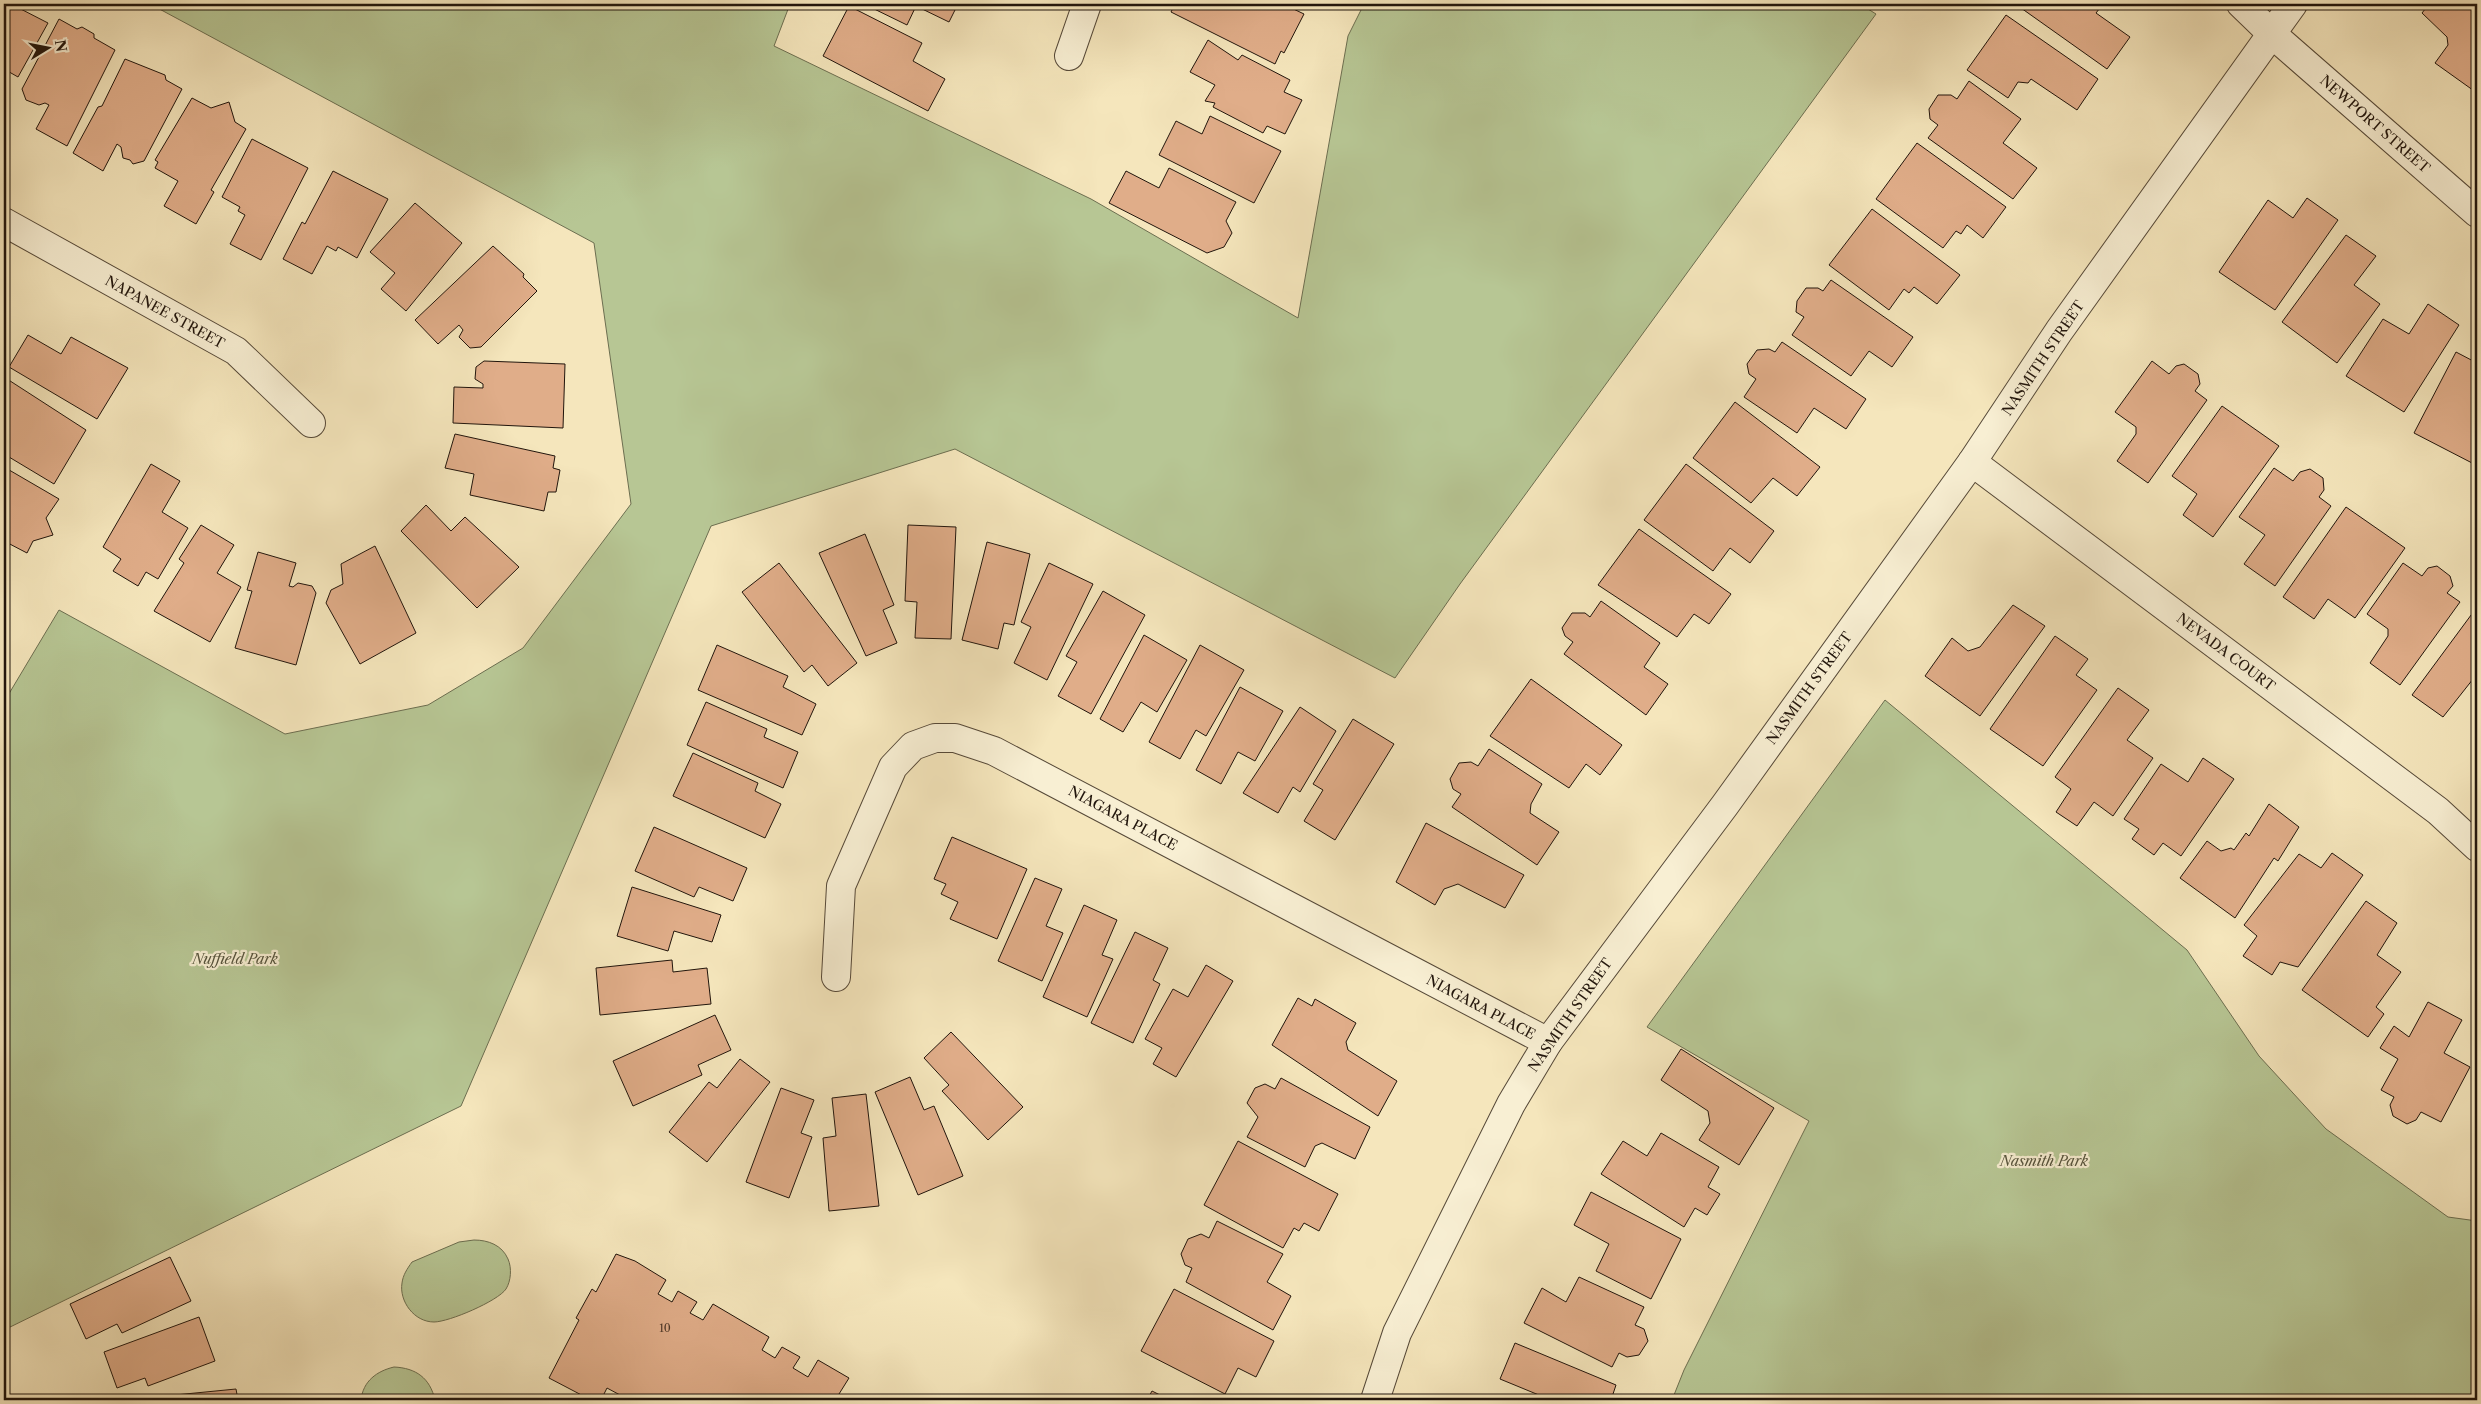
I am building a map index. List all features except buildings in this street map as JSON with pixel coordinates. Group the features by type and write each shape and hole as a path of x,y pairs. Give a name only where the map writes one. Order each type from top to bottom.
{"street":[{"path":"1069,56 1087,4"},
{"name":"NEWPORT STREET","path":"2241,4 2272,34 2477,213"},
{"name":"NASMITH STREET","path":"1375,1400 1397,1334 1511,1104 1548,1042 1725,804 1972,462 2059,331 2293,4"},
{"name":"NAPANEE STREET","path":"4,222 236,351 311,423"},
{"name":"NEVADA COURT","path":"1972,462 2438,811 2477,847"},
{"name":"NIAGARA PLACE","path":"836,977 841,886 892,767 913,746 935,738 955,738 994,751 1548,1042"}],"green space":[{"name":"Nuffield Park","path":"153,4 790,4 774,46 1091,199 1298,318 1348,36 1364,4 1860,4 1876,14 1460,584 1395,678 955,449 711,526 461,1106 4,1330 4,702 59,610 285,734 428,705 523,648 631,504 594,243"},
{"name":"Nasmith Park","path":"1885,700 2187,950 2259,1056 2326,1129 2448,1217 2477,1221 2477,1400 1672,1400 1684,1370 1809,1121 1647,1027"},
{"path":"474,1240 494,1244 505,1254 510,1270 510,1278 506,1289 484,1305 450,1319 434,1322 427,1321 414,1314 403,1297 402,1290 403,1277 412,1262 459,1242"},
{"path":"394,1367 409,1369 426,1380 435,1400 361,1400 365,1387 372,1378 382,1371"}]}
